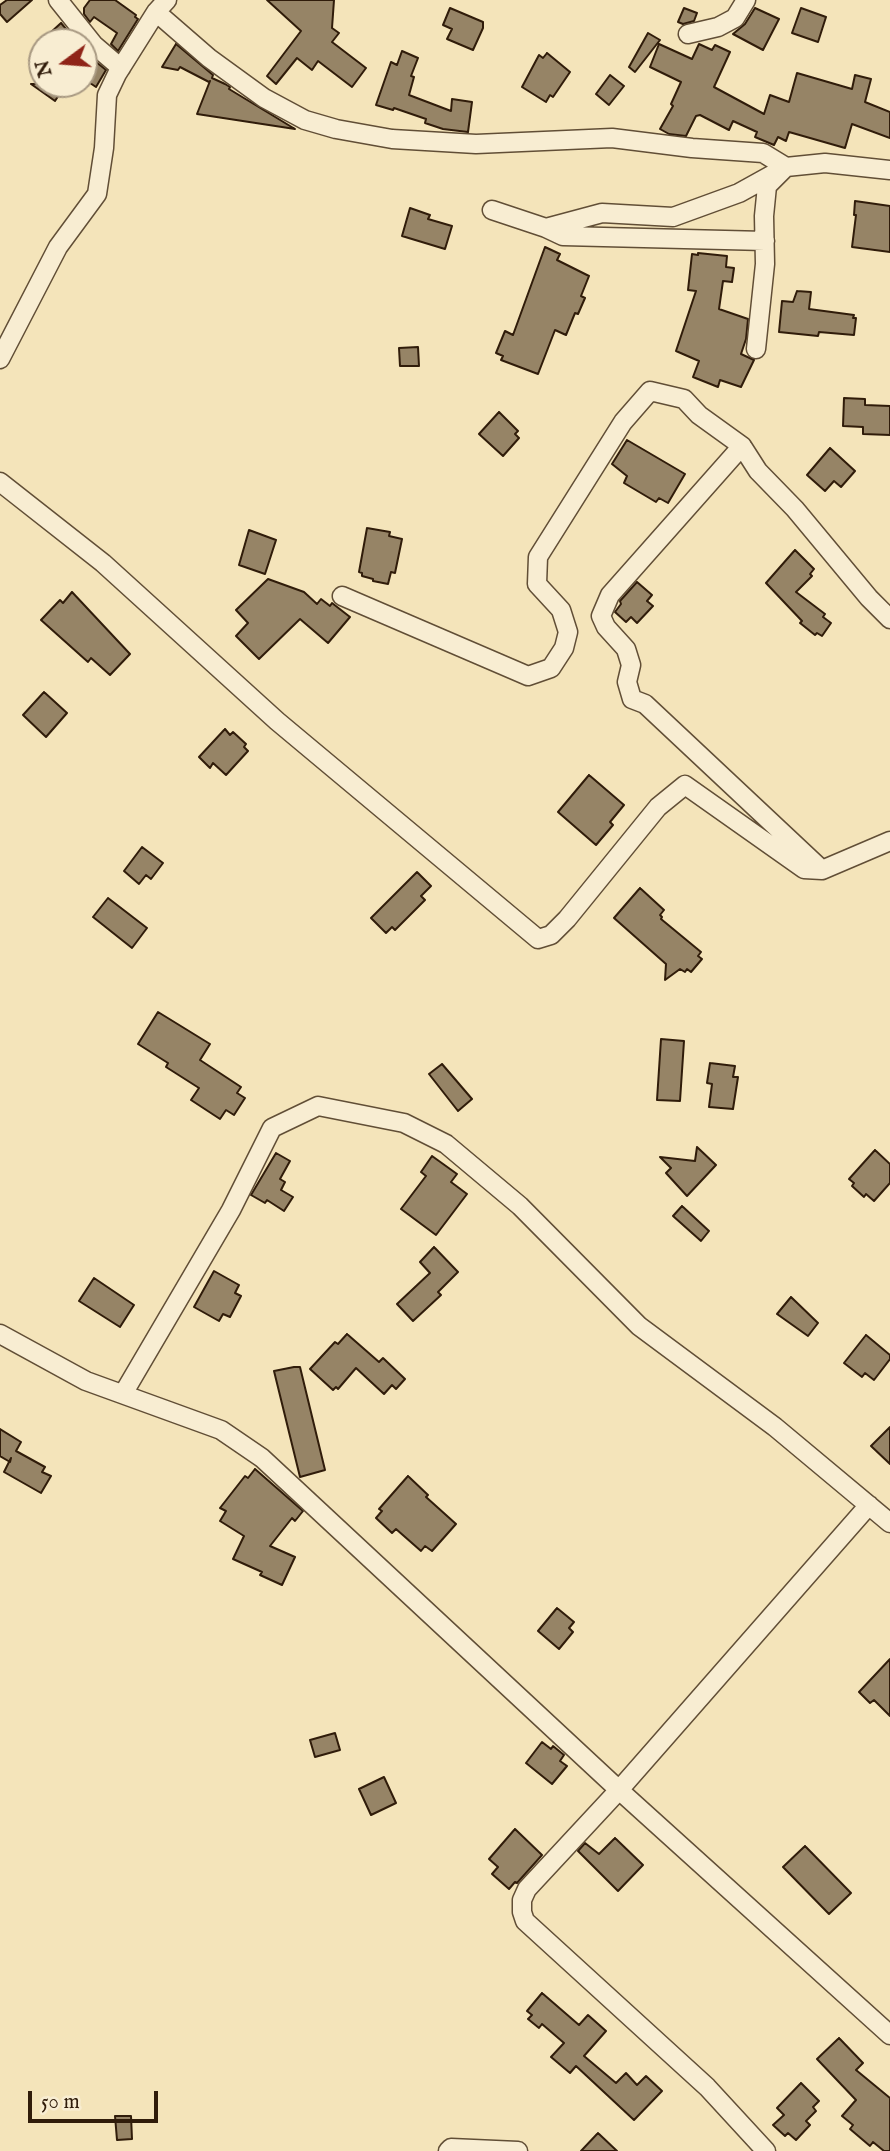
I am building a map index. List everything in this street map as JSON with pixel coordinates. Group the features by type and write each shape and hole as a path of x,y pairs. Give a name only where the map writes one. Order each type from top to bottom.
{"street":[{"path":"58,0 94,45 121,68"},
{"path":"688,34 718,27 735,18 746,0"},
{"path":"0,359 58,247 97,194 104,148 107,95 121,68 162,6 209,58 264,98 304,120 336,129 393,139 476,144 612,138 763,153 786,167"},
{"path":"546,228 602,213 673,217 739,193 786,167 825,163 890,170"},
{"path":"756,349 765,264 767,186 786,167"},
{"path":"492,210 563,236 765,241"},
{"path":"342,596 528,676 551,668 564,648 568,632 561,610 537,583 538,557 623,422 650,391 684,399 699,415 742,446 758,471 890,619"},
{"path":"742,446 610,595 601,616 606,627 626,649 631,665 627,682 632,699 645,704 822,870"},
{"path":"0,482 103,563 277,721 538,939 551,935 559,927 658,807 685,785 804,869 822,870 890,841"},
{"path":"123,1394 232,1210 272,1128 318,1106 404,1123 446,1144 520,1206 639,1326 775,1427 890,1523"},
{"path":"0,1334 86,1381 220,1430 262,1458 619,1790 890,2035"},
{"path":"766,2151 707,2087 525,1921 522,1900 527,1889 619,1790 869,1505"},
{"path":"448,2151 451,2148 518,2151"}],"building":[{"path":"7,0 32,0 7,22 0,14 0,5"},
{"path":"90,0 115,0 136,15 138,19 118,51 111,44 117,33 94,17 90,22 84,14 84,8"},
{"path":"267,0 334,0 332,28 339,33 332,42 366,68 352,87 318,61 312,70 297,58 276,84 267,76 301,31"},
{"path":"450,8 483,22 473,50 447,39 452,29 443,25"},
{"path":"684,8 697,13 694,21 683,24 678,22"},
{"path":"755,8 779,19 763,50 733,34 745,24"},
{"path":"801,8 826,17 818,42 792,33"},
{"path":"648,33 660,40 635,72 629,67"},
{"path":"176,44 213,75 212,78 295,129 197,114 210,81 180,67 178,70 162,67"},
{"path":"659,44 692,59 699,44 712,50 715,45 730,52 714,87 764,114 770,95 789,102 797,73 852,89 855,75 871,79 865,102 890,112 890,138 852,124 845,148 789,132 786,141 778,137 774,145 755,137 757,132 733,121 729,130 700,115 696,116 686,136 669,134 660,129 673,106 671,104 681,82 650,67"},
{"path":"402,51 418,58 411,76 414,77 409,95 451,111 452,99 472,102 468,132 443,129 425,123 426,119 376,105 391,62 397,65"},
{"path":"547,53 570,72 553,97 550,95 546,102 522,87 539,55 543,58"},
{"path":"98,64 106,70 98,84"},
{"path":"610,75 624,86 609,105 596,94"},
{"path":"855,201 890,206 890,252 852,247"},
{"path":"410,208 430,215 428,219 452,226 445,249 402,236"},
{"path":"545,247 560,254 557,260 589,276 581,296 585,298 578,314 575,313 566,335 555,330 538,374 501,360 503,356 496,353 505,331 513,335"},
{"path":"692,254 727,256 726,267 734,268 732,282 723,281 719,309 748,319 741,354 754,360 741,387 720,380 718,387 693,377 699,361 676,351 696,291 688,290"},
{"path":"797,291 811,292 809,309 854,315 854,335 819,332 818,336 779,332 782,301 793,302"},
{"path":"418,347 419,366 400,366 399,348"},
{"path":"844,398 865,399 865,405 890,406 890,435 863,434 863,427 843,426"},
{"path":"499,412 518,431 515,434 519,438 503,456 479,434"},
{"path":"627,440 685,474 668,503 659,498 656,502 624,483 627,476 612,464"},
{"path":"830,448 855,471 841,487 834,481 825,491 807,475"},
{"path":"367,528 390,532 389,536 402,539 395,573 391,572 388,584 373,581 359,572"},
{"path":"249,530 276,540 265,574 239,565"},
{"path":"795,550 814,569 810,574 812,576 796,592 825,614 823,617 831,623 822,636 817,633 815,635 800,623 802,621 766,583"},
{"path":"268,579 304,592 317,604 321,599 330,606 332,603 350,617 328,643 300,619 259,659 236,636 248,623 236,610"},
{"path":"637,582 652,595 647,601 653,606 637,623 631,617 626,622 615,612 621,604 620,601"},
{"path":"72,592 130,654 110,675 91,658 88,662 41,620 60,600 63,603"},
{"path":"44,692 67,713 46,737 23,715"},
{"path":"225,729 230,735 233,732 246,744 244,747 248,751 226,775 213,763 210,768 199,757"},
{"path":"589,775 624,805 610,822 613,825 596,845 558,812"},
{"path":"142,847 163,863 151,879 146,875 139,884 124,871"},
{"path":"417,872 431,886 421,896 425,900 395,930 392,927 386,933 371,918"},
{"path":"640,888 664,910 660,915 661,919 701,952 698,956 702,959 691,972 680,969 665,980 666,964 614,918"},
{"path":"108,898 147,928 132,948 93,917"},
{"path":"158,1012 210,1044 200,1060 241,1087 237,1093 245,1098 234,1115 226,1110 220,1119 191,1100 199,1088 166,1067 168,1063 138,1044"},
{"path":"661,1039 684,1041 680,1101 657,1100"},
{"path":"710,1063 735,1066 733,1077 738,1077 733,1109 709,1107 712,1084 707,1083"},
{"path":"442,1064 472,1099 458,1111 429,1074"},
{"path":"697,1147 716,1165 687,1196 666,1173 671,1168 660,1157 695,1161"},
{"path":"875,1150 890,1164 890,1183 874,1201 866,1194 864,1197 852,1186 854,1183 849,1179"},
{"path":"276,1153 290,1161 280,1179 285,1182 281,1190 293,1197 284,1211 267,1200 265,1203 251,1195"},
{"path":"432,1156 457,1174 451,1182 467,1194 436,1235 401,1209 426,1176 421,1172"},
{"path":"682,1206 709,1231 701,1241 673,1216"},
{"path":"434,1247 458,1272 438,1292 441,1295 413,1321 397,1304 430,1273 420,1262"},
{"path":"214,1271 239,1285 235,1293 241,1296 230,1317 223,1314 219,1321 194,1307"},
{"path":"94,1278 134,1305 120,1327 79,1301"},
{"path":"791,1297 818,1323 808,1336 777,1314"},
{"path":"347,1334 379,1362 383,1358 405,1379 396,1389 392,1385 384,1394 356,1368 338,1389 336,1387 333,1390 310,1369 335,1342 338,1344"},
{"path":"866,1335 890,1355 890,1359 874,1380 865,1373 862,1377 844,1363"},
{"path":"300,1367 325,1470 300,1477 274,1371"},
{"path":"890,1427 890,1464 871,1446"},
{"path":"0,1429 21,1442 16,1451 45,1467 42,1472 51,1476 41,1493 4,1472 9,1462 0,1456"},
{"path":"255,1469 303,1511 295,1521 292,1518 270,1546 295,1557 282,1585 260,1575 262,1572 233,1559 244,1536 220,1521 226,1511 220,1508 245,1476 248,1478"},
{"path":"408,1476 428,1495 426,1497 456,1524 432,1551 425,1546 421,1551 396,1529 392,1533 376,1518 382,1511 379,1509"},
{"path":"557,1608 574,1622 569,1628 573,1632 559,1649 538,1631"},
{"path":"890,1659 890,1716 874,1700 870,1703 859,1692"},
{"path":"335,1733 340,1750 315,1757 310,1740"},
{"path":"542,1742 551,1749 553,1746 564,1755 560,1761 567,1766 552,1784 526,1763"},
{"path":"384,1777 396,1803 371,1815 359,1789"},
{"path":"515,1829 542,1855 509,1889 492,1874 498,1867 489,1859"},
{"path":"615,1838 643,1865 618,1891 578,1851 585,1843 599,1854"},
{"path":"805,1846 851,1893 829,1914 783,1867"},
{"path":"542,1993 579,2025 588,2015 606,2031 584,2056 616,2083 626,2073 637,2085 646,2076 662,2091 634,2120 576,2066 570,2073 551,2057 564,2043 542,2024 539,2028 528,2019 532,2015 527,2011"},
{"path":"839,2038 863,2063 856,2070 890,2098 890,2151 884,2151 873,2142 870,2146 850,2129 853,2125 842,2116 856,2100 817,2059"},
{"path":"801,2083 819,2101 813,2107 816,2111 806,2121 810,2125 796,2140 788,2133 785,2136 773,2125 784,2115 777,2108"},
{"path":"115,2116 131,2116 132,2139 117,2140"},
{"path":"598,2133 617,2151 581,2151"}]}
